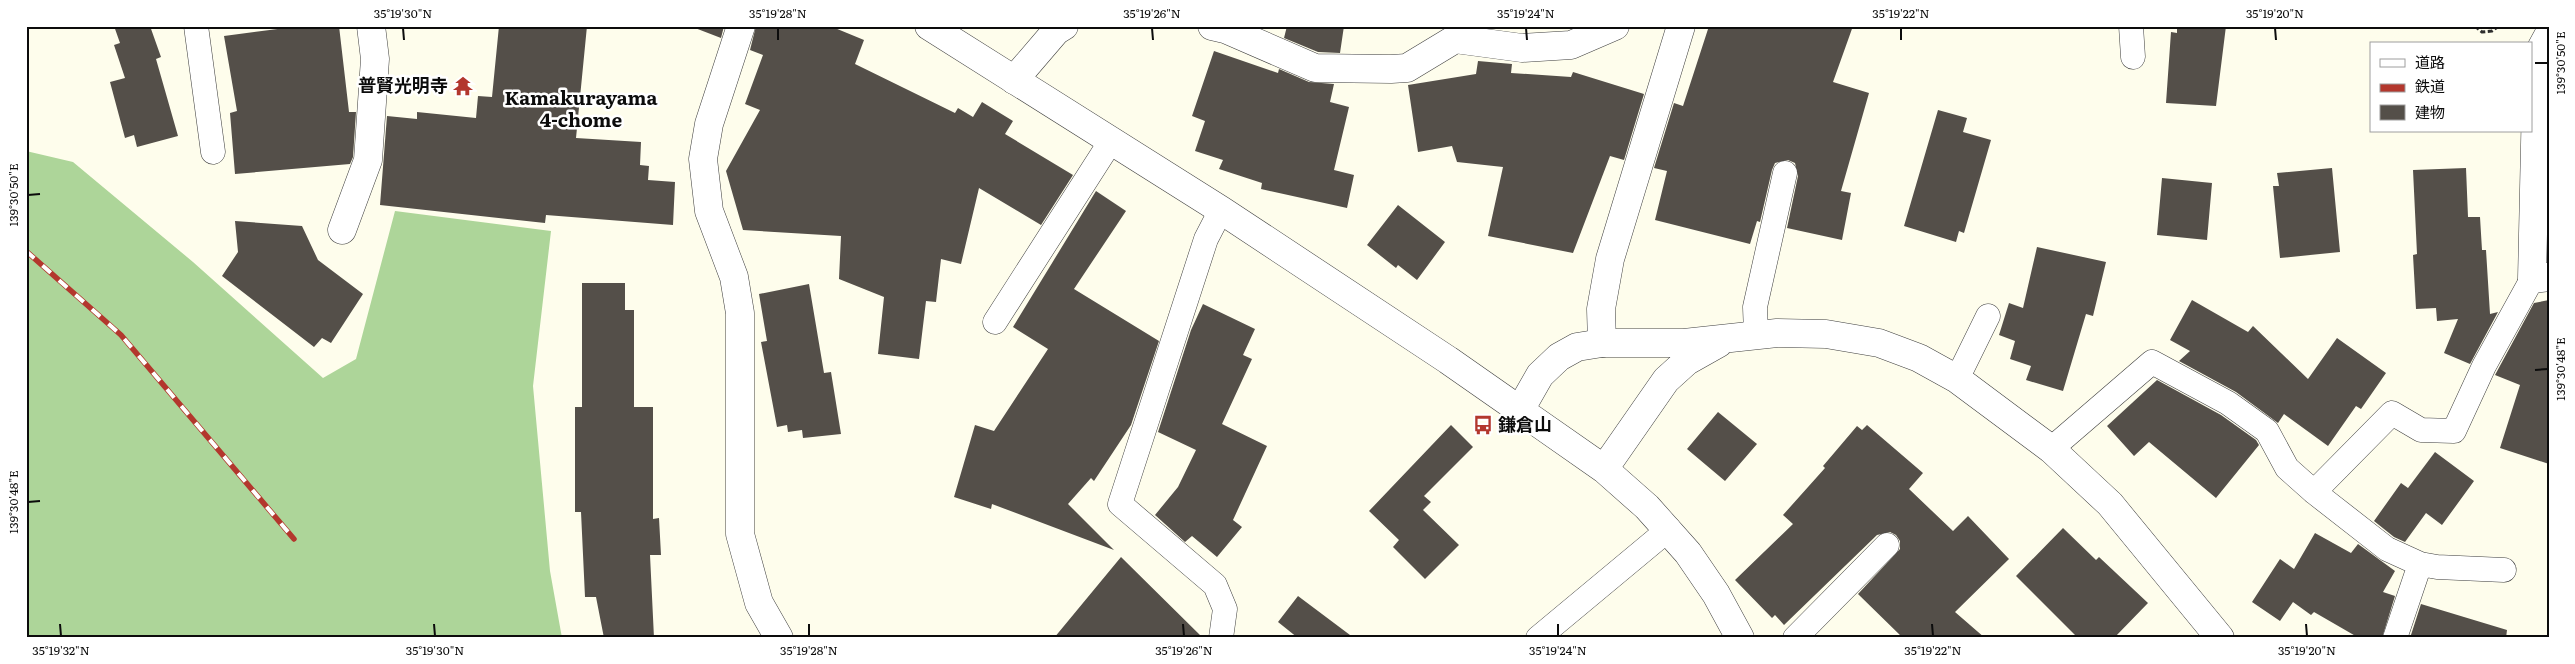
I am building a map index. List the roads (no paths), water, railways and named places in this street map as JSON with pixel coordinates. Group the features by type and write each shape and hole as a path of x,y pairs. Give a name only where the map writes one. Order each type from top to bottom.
{"street":[{"path":"342,230 368,160 375,59 371,26"},
{"path":"741,26 710,124 702,159 709,211 734,278 740,313 740,534 759,602 779,638"},
{"path":"929,26 1221,210 1520,410 1604,469 1669,529 1716,594 1740,638"},
{"path":"1014,80 1056,31 1064,26"},
{"path":"1212,26 1225,29 1315,68 1344,69 1407,68 1455,39 1522,48 1571,45 1615,26"},
{"path":"1602,343 1601,309 1610,259 1681,26"},
{"path":"2540,278 2537,56 2549,34"},
{"path":"1520,410 1540,376 1559,357 1577,347 1602,343 1684,342 1756,334 1826,334 1879,343 1919,358 1957,379 2051,449 2110,504 2220,638"},
{"path":"1604,469 1666,380 1687,361 1727,338"}],"lane":[{"path":"196,26 213,152"},
{"path":"2131,26 2132,57"},
{"path":"996,322 1111,141"},
{"path":"1756,334 1755,307 1786,173"},
{"path":"1221,210 1206,239 1120,504 1215,585 1225,608 1221,638"},
{"path":"2314,492 2392,413 2421,430 2454,431 2484,366 2540,278"},
{"path":"1957,379 1988,316"},
{"path":"2051,449 2152,362 2228,404 2267,431 2288,468 2314,492 2387,549 2420,564 2437,567 2504,570"},
{"path":"1538,638 1669,529"},
{"path":"1796,638 1887,545"},
{"path":"2395,638 2420,564"}],"railway":[{"path":"26,251 121,335 294,539"}],"place":[{"name":"普賢光明寺","path":"463,86"},
{"name":"鎌倉山","path":"1483,425"}],"district":[{"name":"Kamakurayama 4-chome","path":"581,109"}]}
